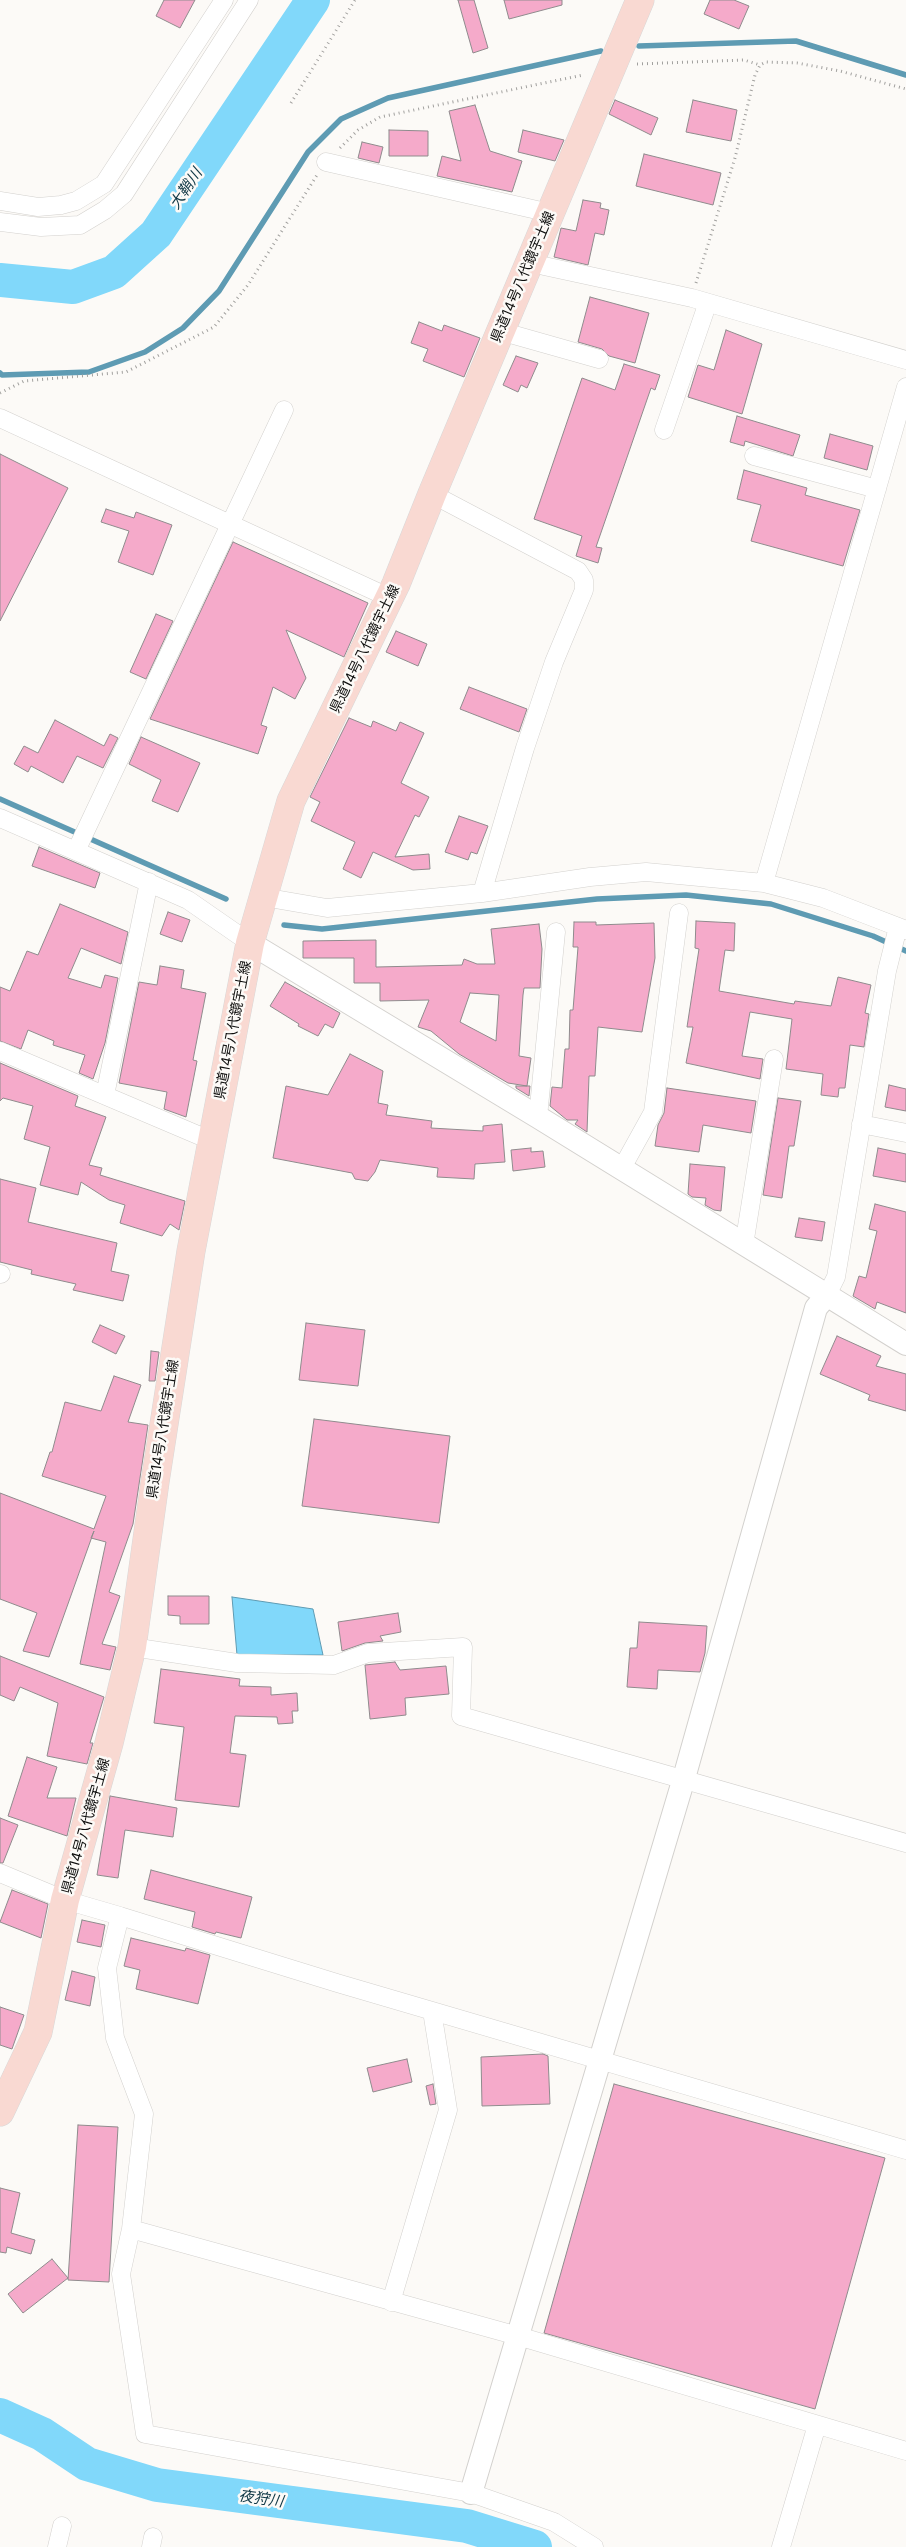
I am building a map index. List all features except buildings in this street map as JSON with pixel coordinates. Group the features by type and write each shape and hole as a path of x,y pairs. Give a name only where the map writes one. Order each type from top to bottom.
{"main road":[{"name":"県道14号八代鏡宇土線","path":"0,2112 38,2032 65,1900 109,1743 132,1647 154,1482 191,1251 250,943 291,801 390,598 529,260 640,0"}],"street":[{"path":"0,200 38,206 61,205 76,201 104,184 224,0"},
{"path":"0,222 41,227 80,225 105,210 124,194 249,0"},
{"path":"326,162 550,213"},
{"path":"529,260 544,266 699,301 906,360"},
{"path":"664,430 699,301"},
{"path":"500,331 599,360"},
{"path":"764,883 906,387"},
{"path":"77,848 232,524 284,410"},
{"path":"0,418 390,598"},
{"path":"754,456 877,489"},
{"path":"432,494 578,571 584,580 584,590 554,662 525,748 482,893"},
{"path":"0,818 77,848 188,900 250,943 622,1168 744,1246 906,1344"},
{"path":"263,897 327,908 482,893 590,877 646,872 764,883 823,898 899,933 888,967 836,1277 827,1295 816,1308 684,1778 471,2493"},
{"path":"105,1095 149,882"},
{"path":"622,1168 654,1112 679,914"},
{"path":"538,1117 556,932"},
{"path":"0,1050 212,1141"},
{"path":"744,1246 774,1059"},
{"path":"861,1124 906,1133"},
{"path":"132,1647 236,1663 334,1665 368,1653 463,1647 461,1716 684,1778 906,1843"},
{"path":"0,1873 65,1900 432,2011 906,2150"},
{"path":"120,1916 107,1968 115,2038 144,2114 130,2229 121,2274 145,2434 471,2493 554,2522 594,2547"},
{"path":"391,2302 448,2110 432,2011"},
{"path":"130,2229 518,2336 906,2451"},
{"path":"781,2547 817,2425"},
{"path":"57,2547 62,2526"}],"path":[{"path":"290,103 355,0"},
{"path":"0,393 24,381 126,372 214,327 248,285 326,162 358,130 380,117 593,73 613,66 744,60 760,65"},
{"path":"699,301 755,75 760,65 766,62 797,63 840,71 906,89"}],"water":[{"path":"232,1597 313,1609 323,1655 237,1655"}],"waterway":[{"name":"大鞘川","path":"0,280 73,287 114,272 156,234 313,0"},
{"path":"639,46 796,41 906,75"},
{"path":"0,373 2,375 89,372 145,352 183,328 219,291 308,152 341,119 388,98 601,51"},
{"path":"0,799 226,899"},
{"path":"284,925 322,929 597,899 686,895 771,904 873,936 906,951"},
{"name":"夜狩川","path":"0,2415 42,2434 87,2464 157,2485 467,2526 535,2547"}]}
